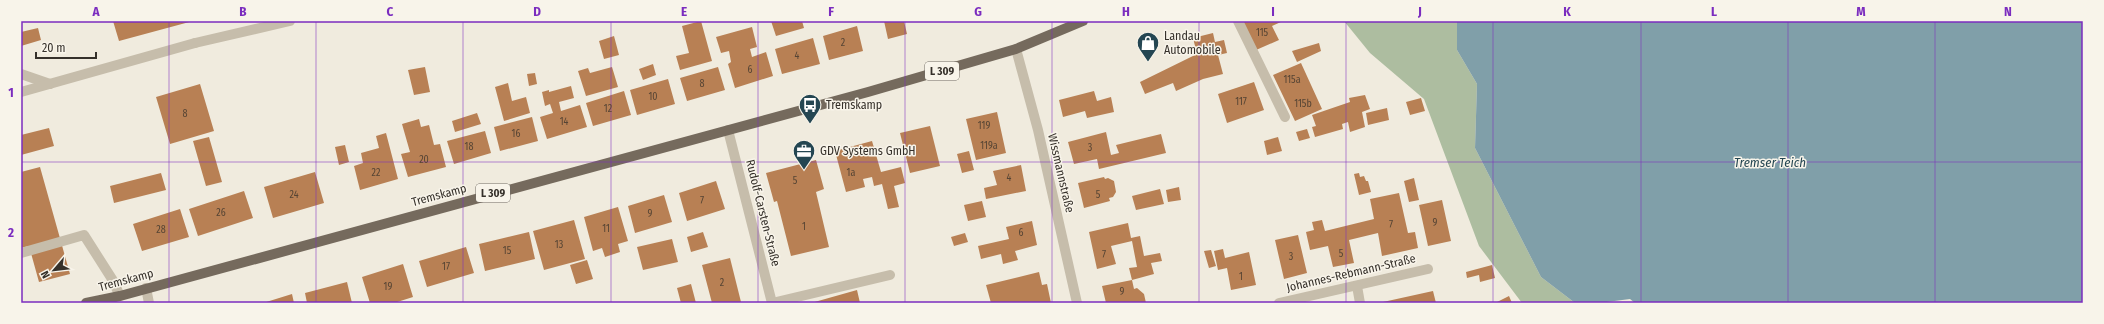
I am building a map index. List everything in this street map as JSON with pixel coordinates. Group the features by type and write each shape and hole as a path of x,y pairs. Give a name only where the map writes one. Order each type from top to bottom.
{"main road":[{"name":"L 309","path":"1016,49 1083,21"},
{"name":"Tremskamp","path":"86,303 120,296 868,92 1016,49"}],"street":[{"path":"21,92 197,43 290,21"},
{"path":"1238,21 1285,117"},
{"name":"Wissmannstraße","path":"1016,49 1038,130 1077,303"},
{"path":"21,74 50,84"},
{"name":"Rudolf-Carsten-Straße","path":"728,130 772,303"},
{"path":"21,253 84,235 112,279 120,296"},
{"name":"Johannes-Rebmann-Straße","path":"1279,303 1428,269"},
{"path":"772,303 890,275"},
{"path":"1356,286 1360,303"},
{"path":"146,288 149,303"}],"green space":[{"path":"1344,21 1457,21 1457,50 1477,84 1475,148 1541,277 1575,303 1522,303 1479,246 1424,99 1370,53"}],"water":[{"name":"Tremser Teich","path":"1457,21 2083,21 2083,303 1635,303 1630,299 1599,303 1575,303 1541,277 1475,148 1477,84 1457,50"}],"building":[{"path":"113,21 193,21 119,41"},
{"path":"701,21 712,61 680,70 676,56 689,53 682,26"},
{"path":"771,21 802,21 804,28 776,36"},
{"path":"884,21 904,21 907,34 888,39"},
{"path":"1242,21 1283,21 1272,26 1279,40 1256,50"},
{"path":"857,26 863,51 829,60 823,36"},
{"path":"752,27 757,47 750,49 752,57 766,52 773,76 735,88 728,64 731,62 729,51 721,53 716,37"},
{"path":"38,28 41,40 21,46 21,32"},
{"path":"1213,33 1215,42 1224,40 1227,53 1218,55 1223,74 1203,79 1176,91 1173,83 1145,94 1140,82 1197,54 1193,38"},
{"path":"614,36 619,55 604,59 599,41"},
{"path":"813,38 820,64 782,74 775,49"},
{"path":"1319,43 1321,51 1297,62 1292,51"},
{"path":"1301,63 1322,109 1295,121 1273,75"},
{"path":"653,64 656,75 643,80 639,69"},
{"path":"425,67 430,92 414,95 408,70"},
{"path":"612,67 618,87 586,96 578,71 588,68 590,73"},
{"path":"718,67 725,90 687,101 680,78"},
{"path":"535,73 537,84 529,86 527,74"},
{"path":"668,79 675,104 637,115 630,90"},
{"path":"1254,82 1264,110 1227,123 1218,94"},
{"path":"508,83 512,101 526,97 530,113 504,121 495,87"},
{"path":"200,84 214,131 170,144 156,97"},
{"path":"571,86 574,98 559,102 561,111 580,105 587,127 547,139 540,117 553,113 550,104 545,106 542,92 549,90 549,92"},
{"path":"624,91 631,115 593,126 586,103"},
{"path":"1094,91 1097,101 1111,97 1114,112 1087,118 1085,111 1063,117 1059,100"},
{"path":"1365,95 1370,109 1362,112 1365,127 1350,132 1348,122 1342,124 1343,129 1315,137 1312,127 1316,126 1312,115 1350,102 1349,98"},
{"path":"1421,98 1425,111 1410,115 1406,102"},
{"path":"1387,108 1389,120 1368,125 1366,113"},
{"path":"997,112 1006,153 976,160 966,119"},
{"path":"477,113 481,124 455,132 452,121"},
{"path":"532,117 538,141 500,151 494,127"},
{"path":"419,119 421,127 429,125 434,145 440,144 446,167 408,177 401,154 410,152 402,124"},
{"path":"930,126 940,166 910,173 900,133"},
{"path":"49,128 54,146 21,155 21,135"},
{"path":"1307,129 1310,138 1299,141 1296,132"},
{"path":"485,131 491,153 454,164 447,141"},
{"path":"1106,132 1111,155 1119,153 1116,145 1161,134 1166,153 1099,169 1097,159 1074,164 1068,142"},
{"path":"386,133 398,179 360,190 354,166 363,163 361,153 379,148 376,136"},
{"path":"209,137 222,182 206,186 193,141"},
{"path":"1278,137 1282,151 1267,155 1264,141"},
{"path":"872,141 881,172 901,167 905,183 894,186 899,207 888,209 882,184 874,186 872,177 863,179 865,187 846,192 835,151"},
{"path":"345,145 349,162 339,165 335,147"},
{"path":"969,151 974,170 962,173 957,154"},
{"path":"816,160 824,189 816,192 829,247 791,256 777,201 774,202 766,173"},
{"path":"1021,165 1026,191 986,199 984,188 997,185 993,171"},
{"path":"40,167 70,274 39,282 29,246 21,248 21,172"},
{"path":"315,172 324,203 273,218 264,187"},
{"path":"161,173 166,190 114,203 110,186"},
{"path":"1359,173 1360,177 1364,176 1366,181 1368,181 1371,192 1359,195 1354,174"},
{"path":"1104,177 1105,179 1108,178 1114,181 1116,192 1113,197 1109,198 1110,201 1084,208 1078,183"},
{"path":"1414,178 1419,200 1409,202 1404,181"},
{"path":"716,181 725,209 687,221 679,193"},
{"path":"1179,187 1181,200 1168,202 1166,190"},
{"path":"1160,189 1164,204 1136,210 1132,196"},
{"path":"244,191 253,218 198,236 189,209"},
{"path":"1399,193 1408,233 1415,232 1418,248 1382,256 1378,233 1349,240 1354,263 1333,267 1328,246 1310,250 1306,232 1314,230 1312,222 1322,220 1325,231 1374,219 1370,199"},
{"path":"664,195 672,222 635,233 628,206"},
{"path":"1442,200 1451,241 1428,246 1419,205"},
{"path":"982,201 986,217 968,221 964,205"},
{"path":"618,207 628,241 618,244 620,252 605,257 602,248 593,251 584,217"},
{"path":"180,209 189,237 142,251 133,224"},
{"path":"574,220 585,259 544,270 533,231"},
{"path":"1032,221 1037,245 1015,251 1018,260 1003,264 1001,254 981,259 978,246 1009,239 1006,227"},
{"path":"1128,223 1131,238 1140,236 1144,256 1160,253 1162,261 1151,263 1154,274 1132,280 1129,268 1137,267 1132,241 1111,246 1116,264 1097,269 1089,232"},
{"path":"529,232 535,259 485,271 479,244"},
{"path":"703,232 708,247 691,252 687,237"},
{"path":"965,233 968,242 954,246 951,237"},
{"path":"1298,235 1307,273 1284,279 1275,240"},
{"path":"672,239 678,262 643,270 637,247"},
{"path":"466,247 474,273 427,287 419,261"},
{"path":"1223,249 1225,258 1249,252 1256,285 1231,290 1227,268 1218,270 1214,251"},
{"path":"1211,250 1216,266 1209,268 1204,251"},
{"path":"730,258 741,302 712,303 702,265"},
{"path":"587,260 593,279 576,284 570,265"},
{"path":"403,264 413,297 394,303 370,303 362,277"},
{"path":"1492,265 1495,278 1480,282 1479,275 1467,278 1466,272"},
{"path":"1039,272 1042,285 1047,284 1051,303 991,303 986,285"},
{"path":"1132,280 1134,289 1137,288 1144,294 1146,303 1106,303 1102,286"},
{"path":"347,282 352,303 307,303 305,293"},
{"path":"691,284 696,303 681,303 677,288"},
{"path":"857,290 860,303 811,303"},
{"path":"1433,291 1436,303 1383,303 1383,302"},
{"path":"292,294 294,303 263,303"},
{"path":"1509,296 1512,303 1497,302"}],"place":[{"name":"Landau Automobile","path":"1148,62"},
{"name":"Tremskamp","path":"810,124"},
{"name":"GDV Systems GmbH","path":"804,170"}]}
